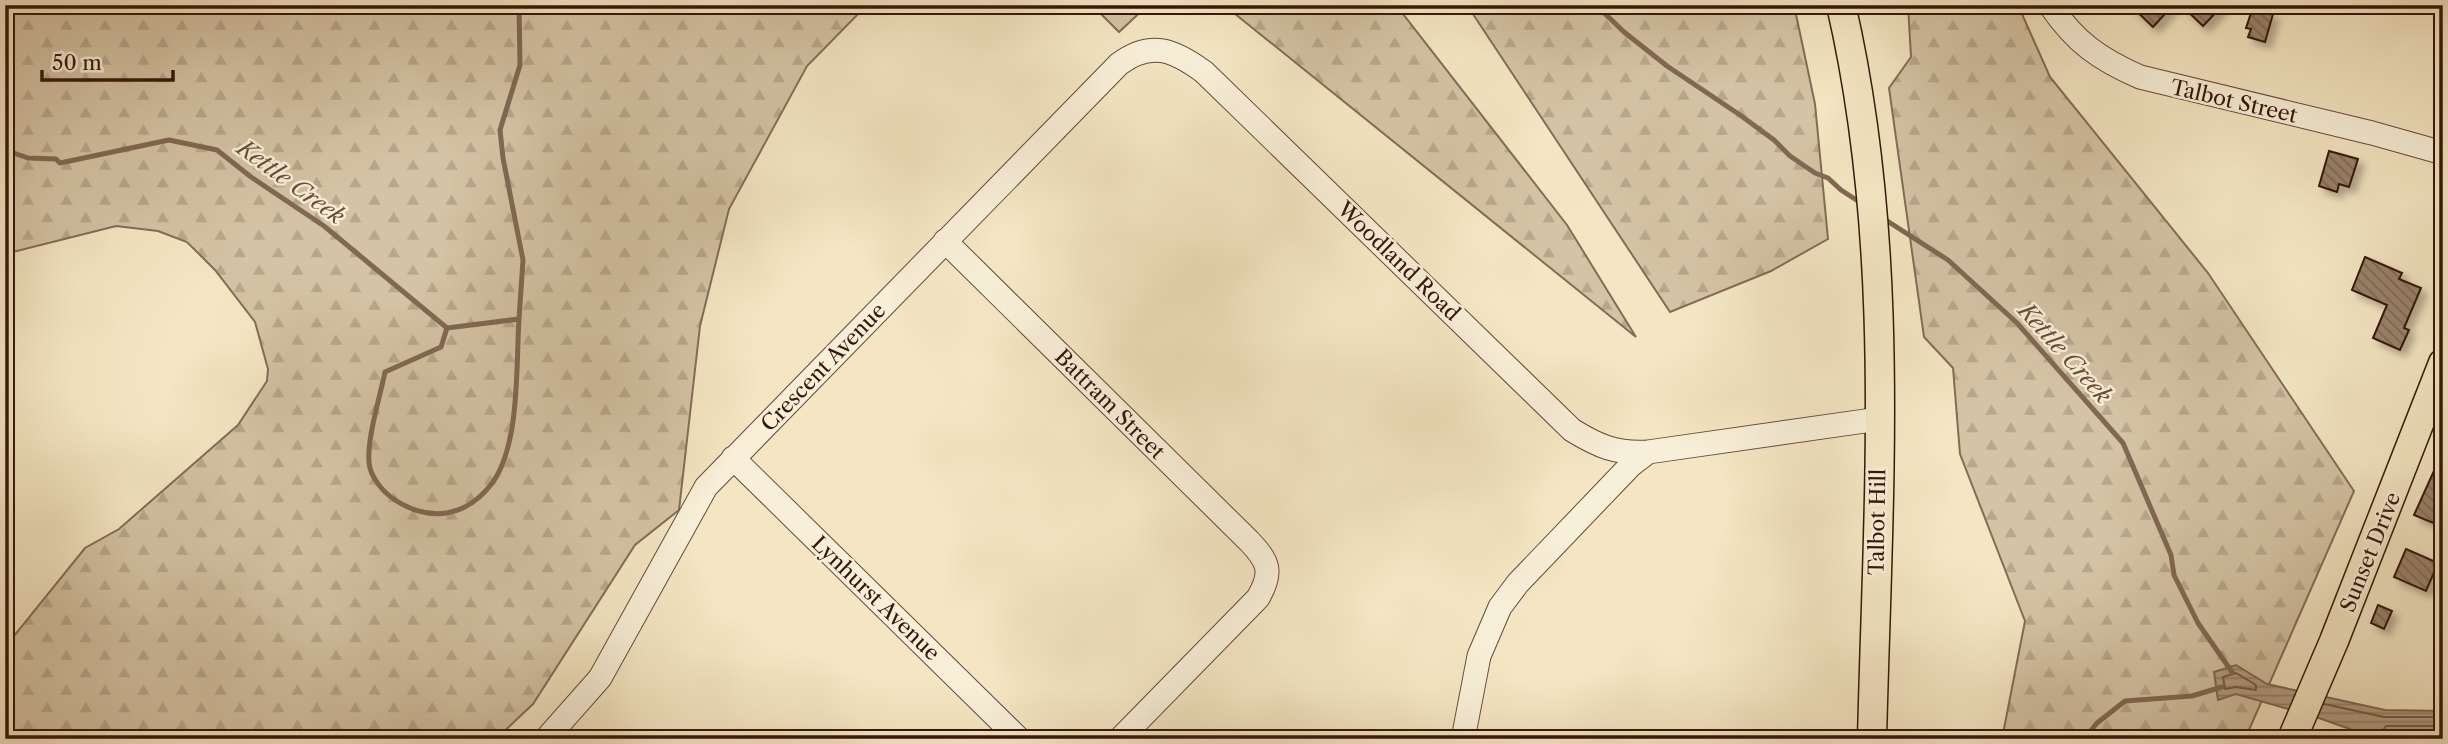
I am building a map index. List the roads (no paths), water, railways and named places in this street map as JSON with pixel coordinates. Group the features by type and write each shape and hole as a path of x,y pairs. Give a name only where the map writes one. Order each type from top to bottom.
{"main road":[{"name":"Talbot Hill","path":"1841,5 1857,82 1871,180 1879,305 1872,739"},
{"name":"Sunset Drive","path":"2292,739 2334,641 2443,363"}],"street":[{"name":"Talbot Street","path":"2050,5 2063,24 2084,46 2112,65 2140,78 2372,133 2443,153"},
{"name":"Crescent Avenue","path":"546,739 600,678 698,498 733,458 1119,64 1139,52 1159,49"},
{"name":"Woodland Road","path":"1159,49 1183,57 1203,72 1572,430 1603,448 1621,452 1648,452 1879,419"},
{"name":"Battram Street","path":"945,241 1262,555 1268,573 1258,598 1121,739"},
{"path":"1463,739 1479,656 1500,607 1518,583 1631,464 1648,452"},
{"name":"Lynhurst Avenue","path":"733,458 1019,739"}],"water":[{"path":"2236,665 2267,684 2385,710 2443,711 2443,737 2378,739 2316,717 2236,694 2218,700 2214,672"}],"waterway":[{"name":"Kettle Creek","path":"5,150 28,158 56,159 60,163 169,140 217,150 251,177 324,226 447,328 519,319 523,260 500,130 520,65 519,5"},
{"name":"Kettle Creek","path":"1596,5 1624,32 1667,66 1740,115 1774,140 1790,156 1815,173 1828,178 1861,203"},
{"name":"Kettle Creek","path":"1881,217 1948,260 2017,323 2123,443 2171,555 2174,575 2198,623 2232,672"},
{"name":"Kettle Creek","path":"447,328 441,347 385,372 369,452 372,473 386,493 408,507 435,514 448,513 472,503 493,482 502,466 515,404 519,319"},
{"path":"2084,739 2097,723 2125,701 2192,696 2222,687"}]}
